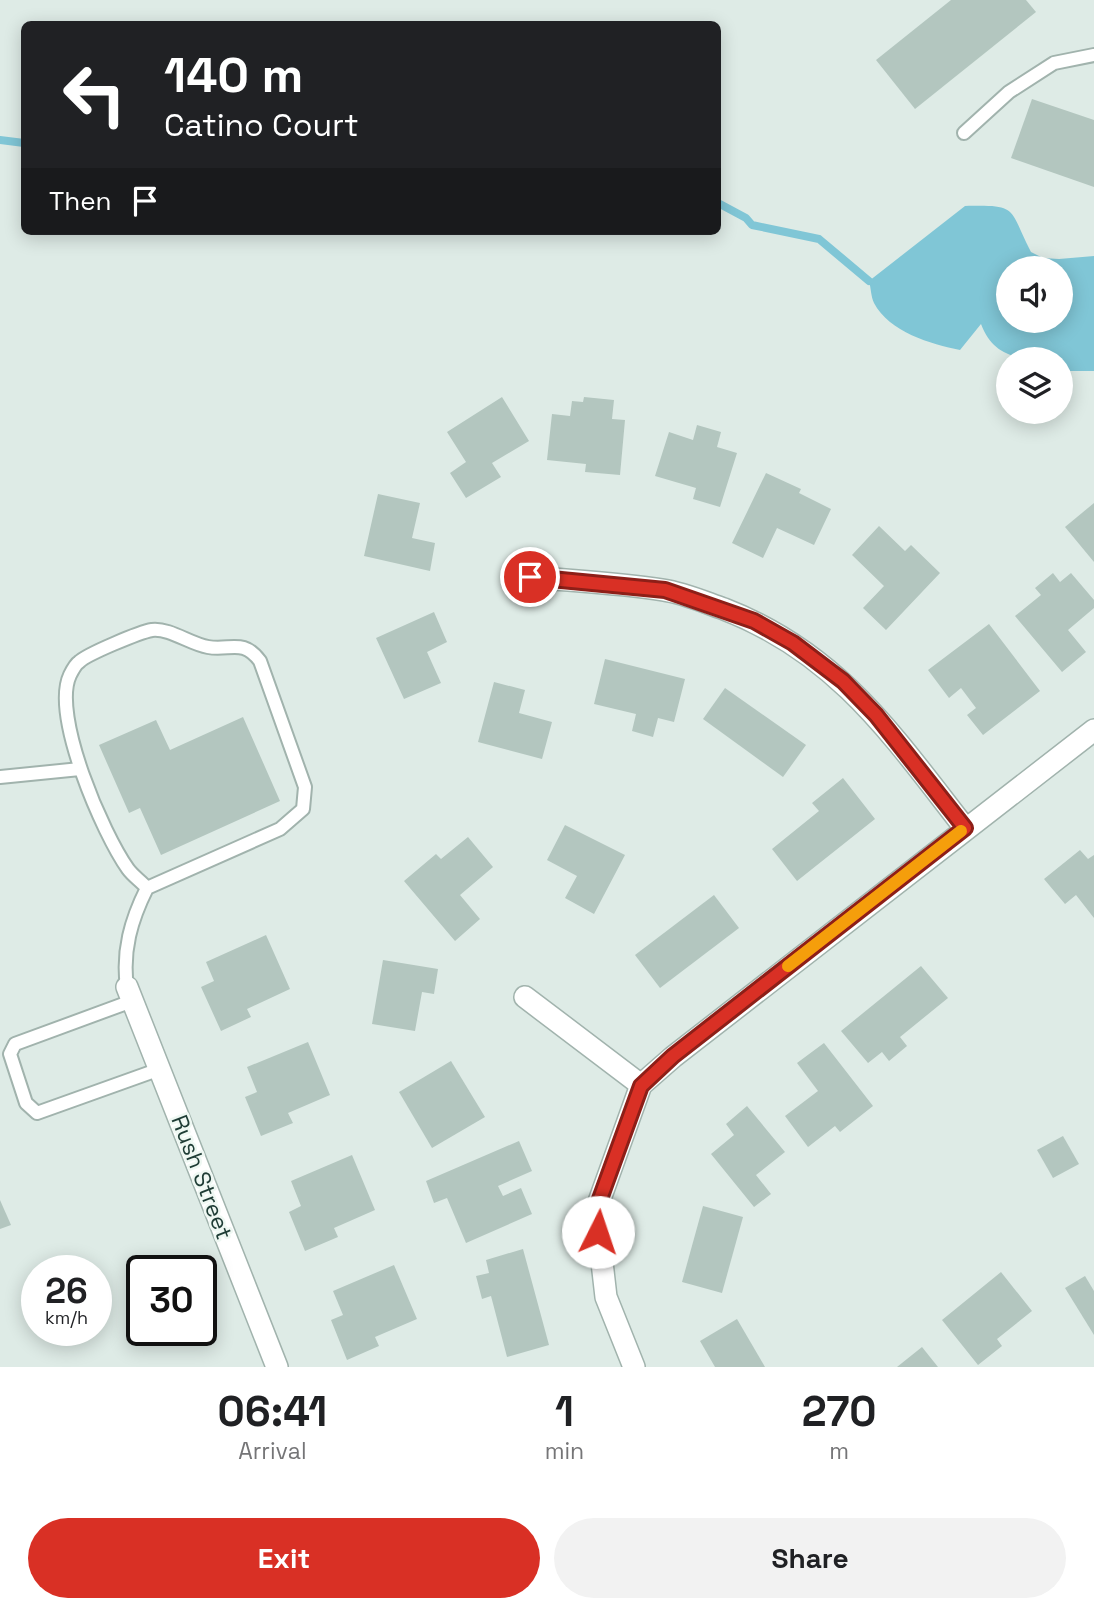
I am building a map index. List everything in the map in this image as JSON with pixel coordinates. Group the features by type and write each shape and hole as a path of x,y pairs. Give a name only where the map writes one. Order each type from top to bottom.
{"street":[{"path":"530,577 665,590 754,621 793,643 843,681 876,715 965,828"},
{"path":"634,1367 606,1297 596,1210 641,1086 673,1056 1094,730"},
{"name":"Rush Street","path":"130,994 277,1367"},
{"path":"525,997 641,1086"}],"lane":[{"path":"964,133 1009,92 1054,63 1094,55"},
{"path":"147,888 128,869 80,769 64,702 69,677 79,661 153,630 166,631 210,648 233,645 252,651 260,661 305,787 303,809 280,829 147,888 133,916 124,961 130,994 15,1044 10,1054 26,1103 37,1113 160,1069"},
{"path":"0,777 80,769"}],"water":[{"path":"965,206 1004,208 1014,217 1031,252 1039,256 996,256 996,333 1073,333 1073,258 1094,256 1094,371 1073,371 1073,347 996,347 981,324 960,350 936,344 900,329 881,313 873,301 869,281"}],"building":[{"path":"951,0 1026,0 1036,12 915,109 876,60"},
{"path":"1032,99 1094,120 1094,187 1011,158"},
{"path":"502,397 529,441 492,463 501,477 466,498 450,473 466,462 447,432"},
{"path":"584,397 614,400 612,419 625,420 620,475 585,472 586,464 547,460 552,414 570,416 572,401 583,402"},
{"path":"697,425 721,432 717,447 737,453 720,507 693,499 696,488 655,476 669,432 693,440"},
{"path":"766,473 801,489 799,493 831,509 814,545 777,528 763,558 732,543"},
{"path":"378,494 420,503 412,538 435,543 430,571 364,556"},
{"path":"1094,503 1094,562 1065,527"},
{"path":"879,526 905,551 911,545 940,573 886,630 863,608 884,586 852,555"},
{"path":"1053,573 1060,582 1071,573 1094,600 1094,608 1068,630 1086,652 1062,672 1015,616 1041,595 1035,588"},
{"path":"434,612 447,642 427,652 441,683 404,699 376,638"},
{"path":"989,624 1040,691 983,735 967,715 976,708 961,688 949,698 928,670"},
{"path":"605,659 685,679 674,722 658,718 653,737 632,731 636,714 594,704"},
{"path":"494,682 525,690 519,713 552,722 542,759 478,742"},
{"path":"725,688 806,745 783,777 703,719"},
{"path":"243,717 280,801 161,855 140,808 129,813 99,745 156,720 170,750"},
{"path":"843,778 875,819 797,881 772,849 819,811 812,803"},
{"path":"565,825 625,855 594,914 565,898 577,876 547,860"},
{"path":"468,837 493,867 460,895 480,919 455,941 404,881 436,854 441,859"},
{"path":"1080,850 1088,859 1094,855 1094,918 1076,895 1065,904 1044,879"},
{"path":"714,895 739,928 660,988 635,955"},
{"path":"266,935 290,989 247,1009 251,1017 221,1031 201,987 214,981 206,962"},
{"path":"383,960 438,969 434,994 422,992 415,1031 372,1024"},
{"path":"921,966 948,998 900,1037 907,1046 889,1061 882,1052 868,1063 841,1031"},
{"path":"308,1042 330,1095 288,1113 293,1123 261,1136 245,1097 257,1092 247,1067"},
{"path":"824,1043 873,1106 840,1132 835,1126 808,1147 785,1116 818,1091 797,1063"},
{"path":"451,1061 485,1117 432,1148 399,1092"},
{"path":"747,1106 785,1152 756,1175 771,1194 754,1207 711,1154 734,1135 726,1124"},
{"path":"1063,1136 1079,1164 1053,1178 1037,1150"},
{"path":"519,1141 532,1171 498,1186 503,1196 521,1188 532,1214 466,1243 447,1198 434,1203 426,1181"},
{"path":"352,1155 375,1210 334,1228 338,1237 305,1251 289,1212 301,1206 291,1181"},
{"path":"0,1200 11,1225 0,1229"},
{"path":"703,1206 743,1217 722,1293 682,1282"},
{"path":"523,1249 549,1345 507,1357 491,1296 482,1299 476,1276 489,1273 486,1260"},
{"path":"394,1265 417,1319 375,1337 379,1346 347,1360 331,1320 343,1315 333,1291"},
{"path":"1001,1272 1032,1311 997,1339 1002,1346 978,1365 942,1320"},
{"path":"1085,1276 1094,1291 1094,1335 1065,1288"},
{"path":"737,1319 765,1367 715,1367 700,1341"},
{"path":"922,1347 938,1367 897,1367"}],"waterway":[{"path":"0,140 21,143"},
{"path":"721,205 746,218 752,225 819,239 869,281"}],"slow traffic":[{"path":"788,966 961,831"}],"route":[{"path":"530,577 665,590 692,597 754,621 793,643 843,681 876,715 965,828 673,1056 641,1086 596,1210 598,1232"}]}
